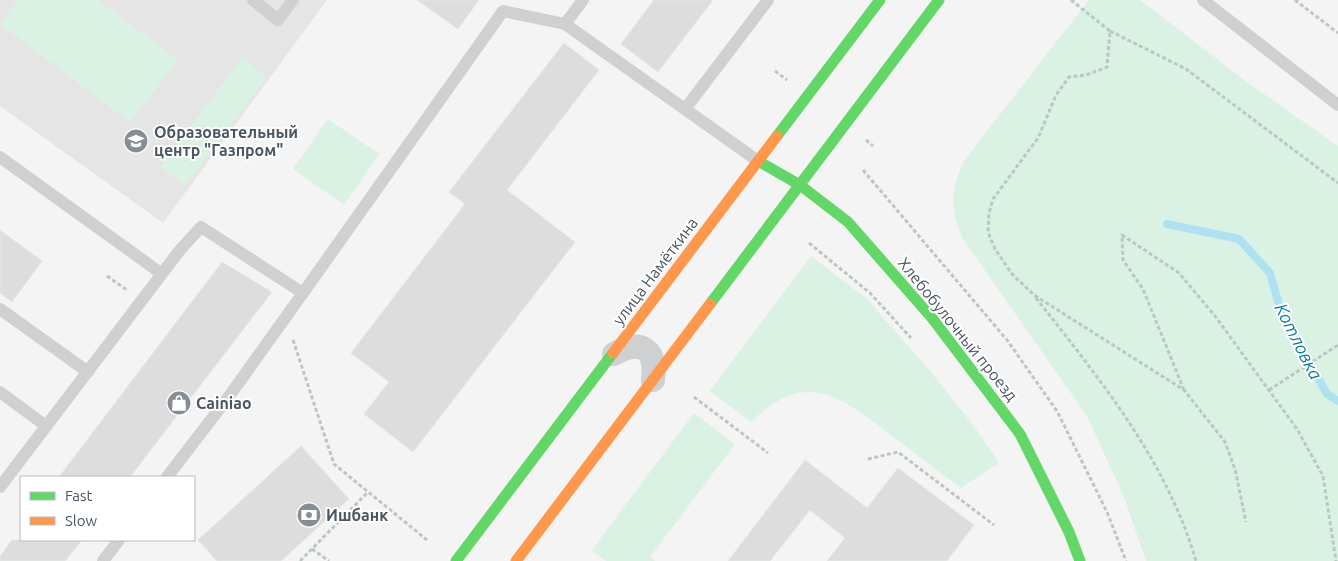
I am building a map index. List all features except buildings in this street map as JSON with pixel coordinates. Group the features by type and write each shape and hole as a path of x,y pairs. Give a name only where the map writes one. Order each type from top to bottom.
{"main road":[{"name":"улица Намёткина","path":"456,561 880,0"},
{"path":"516,561 939,0"},
{"name":"Хлебобулочный проезд","path":"758,161 800,185 848,222 932,318 1020,434 1069,532 1080,561"}],"street":[{"path":"614,354 631,346 639,346 647,350 653,359 653,380"}],"lane":[{"path":"253,0 278,20 293,0"},
{"path":"565,24 583,0"},
{"path":"685,109 768,0"},
{"path":"1203,0 1338,105"},
{"path":"168,476 286,318 502,11 565,24 758,161"},
{"path":"0,157 162,274"},
{"path":"0,487 162,274 201,227 303,293"},
{"path":"0,309 88,372"},
{"path":"0,392 46,426"},
{"path":"103,561 119,541"}],"path":[{"path":"1071,0 1110,31 1186,69 1338,183"},
{"path":"1295,0 1338,33"},
{"path":"1110,31 1108,67 1086,75 1069,77 1056,95 1038,138 993,199 989,213 988,232 994,249 1012,274 1034,295 1120,408 1168,487 1189,537 1196,561"},
{"path":"775,71 793,85"},
{"path":"864,139 873,146"},
{"path":"863,170 1007,340 1057,411 1106,512 1126,561"},
{"path":"1184,390 1143,289 1123,260 1122,235 1179,273 1215,316 1297,429 1323,476 1336,561"},
{"path":"809,243 870,292 916,344"},
{"path":"1034,295 1184,390 1205,414 1225,442 1235,469 1246,522"},
{"path":"286,318 334,464 427,540"},
{"path":"1269,390 1338,345"},
{"path":"694,397 768,453"},
{"path":"868,459 898,452 994,525"},
{"path":"300,561 368,492"},
{"path":"312,549 329,561"}],"shaded area":[{"name":"Образовательный центр \"Газпром\"","path":"0,0 327,0 163,223 0,106"}],"green space":[{"path":"18,0 98,0 178,60 130,122 0,24"},
{"path":"1089,0 1140,0 1247,82 1338,146 1338,561 1146,561 1124,497 1087,416 963,239 956,218 953,200 963,162"},
{"path":"242,58 267,77 185,186 160,167"},
{"path":"328,119 379,154 344,205 293,169"},
{"path":"811,256 867,299 930,371 976,429 999,463 961,488 869,419 836,398 820,393 805,392 788,396 770,406 751,422 710,391"},
{"path":"694,413 735,444 650,557 655,561 606,561 592,550"}],"waterway":[{"name":"Котловка","path":"1167,224 1239,239 1270,273 1281,312 1327,394 1338,401"}],"traffic: fast":[{"path":"777,136 880,0"},
{"path":"710,304 939,0"},
{"path":"758,161 800,185 848,222 932,318 1020,434 1069,532 1080,561"},
{"path":"456,561 613,353"}],"traffic: slow":[{"path":"613,353 777,136"},
{"path":"516,561 710,304"}],"place":[{"name":"Образовательный центр \"Газпром\"","path":"136,141"},
{"name":"Cainiao","path":"179,403"},
{"name":"Ишбанк","path":"309,515"}]}
